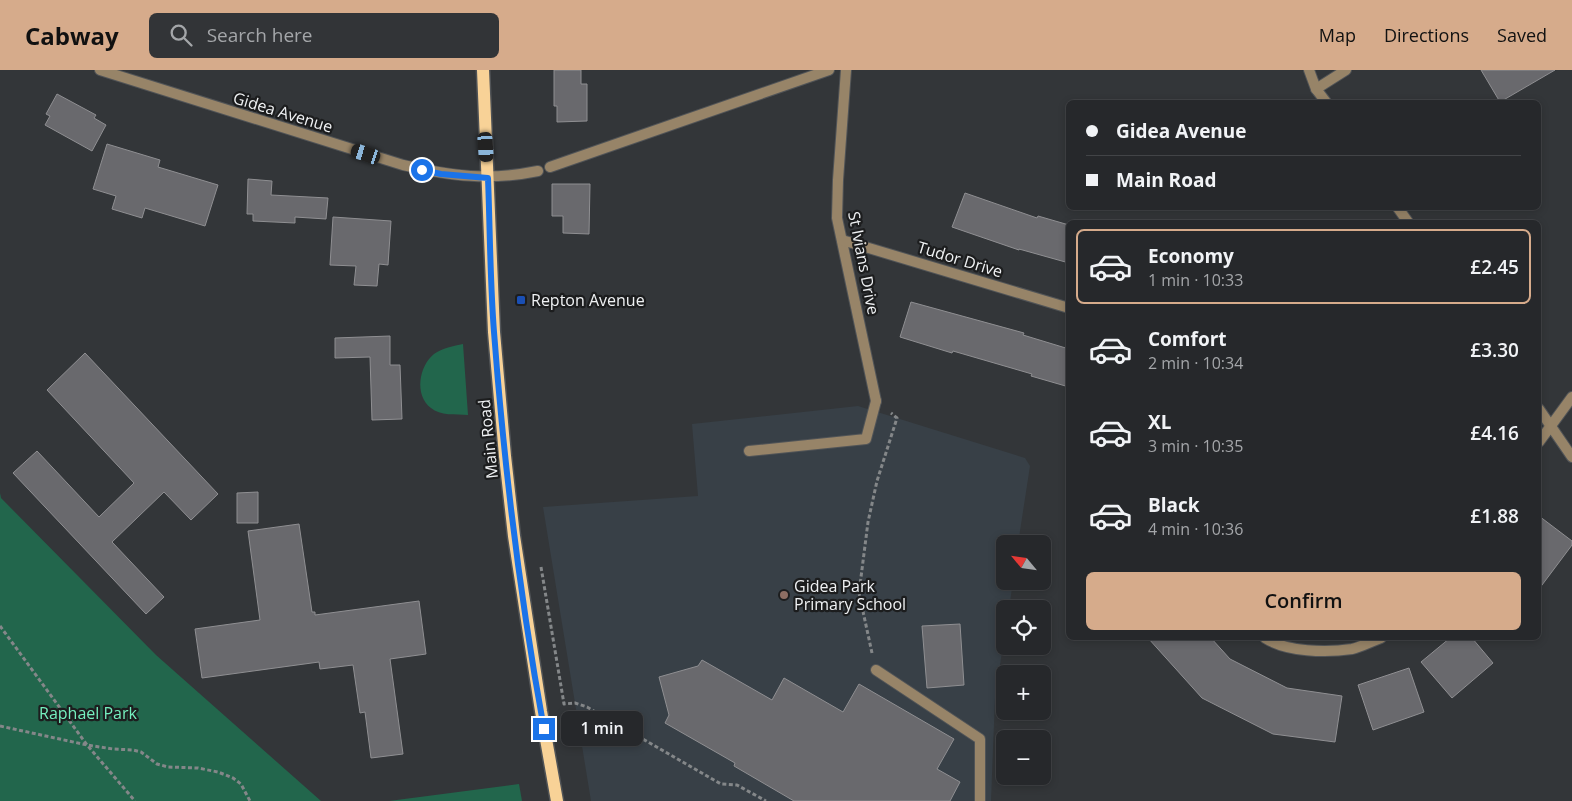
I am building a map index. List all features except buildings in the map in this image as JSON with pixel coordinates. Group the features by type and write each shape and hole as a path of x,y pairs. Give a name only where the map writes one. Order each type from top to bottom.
{"main road":[{"name":"Main Road","path":"483,70 494,332 505,456 516,545 541,712 557,801"}],"street":[{"name":"Gidea Avenue","path":"100,70 404,166 441,174 488,178"},
{"path":"550,167 829,70"},
{"name":"St Ivians Drive","path":"749,451 866,439 876,401 837,218 846,70"},
{"path":"1309,70 1316,89 1324,100"},
{"path":"1316,89 1346,70"},
{"path":"488,178 514,176 538,171"},
{"name":"Tudor Drive","path":"842,240 1066,307"},
{"path":"1541,439 1572,397"},
{"path":"1541,412 1572,457"},
{"path":"1268,640 1273,643 1314,651 1353,649 1376,640"},
{"path":"876,670 980,740 980,801"}],"path":[{"path":"876,670 859,593 868,522 877,481 897,418"},
{"path":"541,568 564,704 575,703 586,707 721,784 737,785 766,801"},
{"path":"0,626 87,745 136,801"},
{"path":"0,726 87,745 133,750 141,752 157,764 168,767 198,768 218,772 233,778 241,784 250,801"}],"shaded area":[{"name":"Gidea Park Primary School","path":"858,406 1025,458 1030,466 1019,535 996,535 996,590 1012,590 1010,600 996,600 996,655 1002,655 1000,665 996,665 991,801 591,801 543,507 698,496 692,424"}],"green space":[{"path":"463,344 468,415 435,411 422,396 420,381 422,373 429,359 434,354"},
{"name":"Raphael Park","path":"0,493 1,498 156,655 321,801 0,801"},
{"path":"519,784 522,801 389,801"}],"place":[{"name":"Repton Avenue","path":"521,300"},
{"name":"Gidea Park Primary School","path":"784,595"}],"route":[{"path":"422,170 441,174 488,178 494,332 505,456 514,536 544,729"}]}
